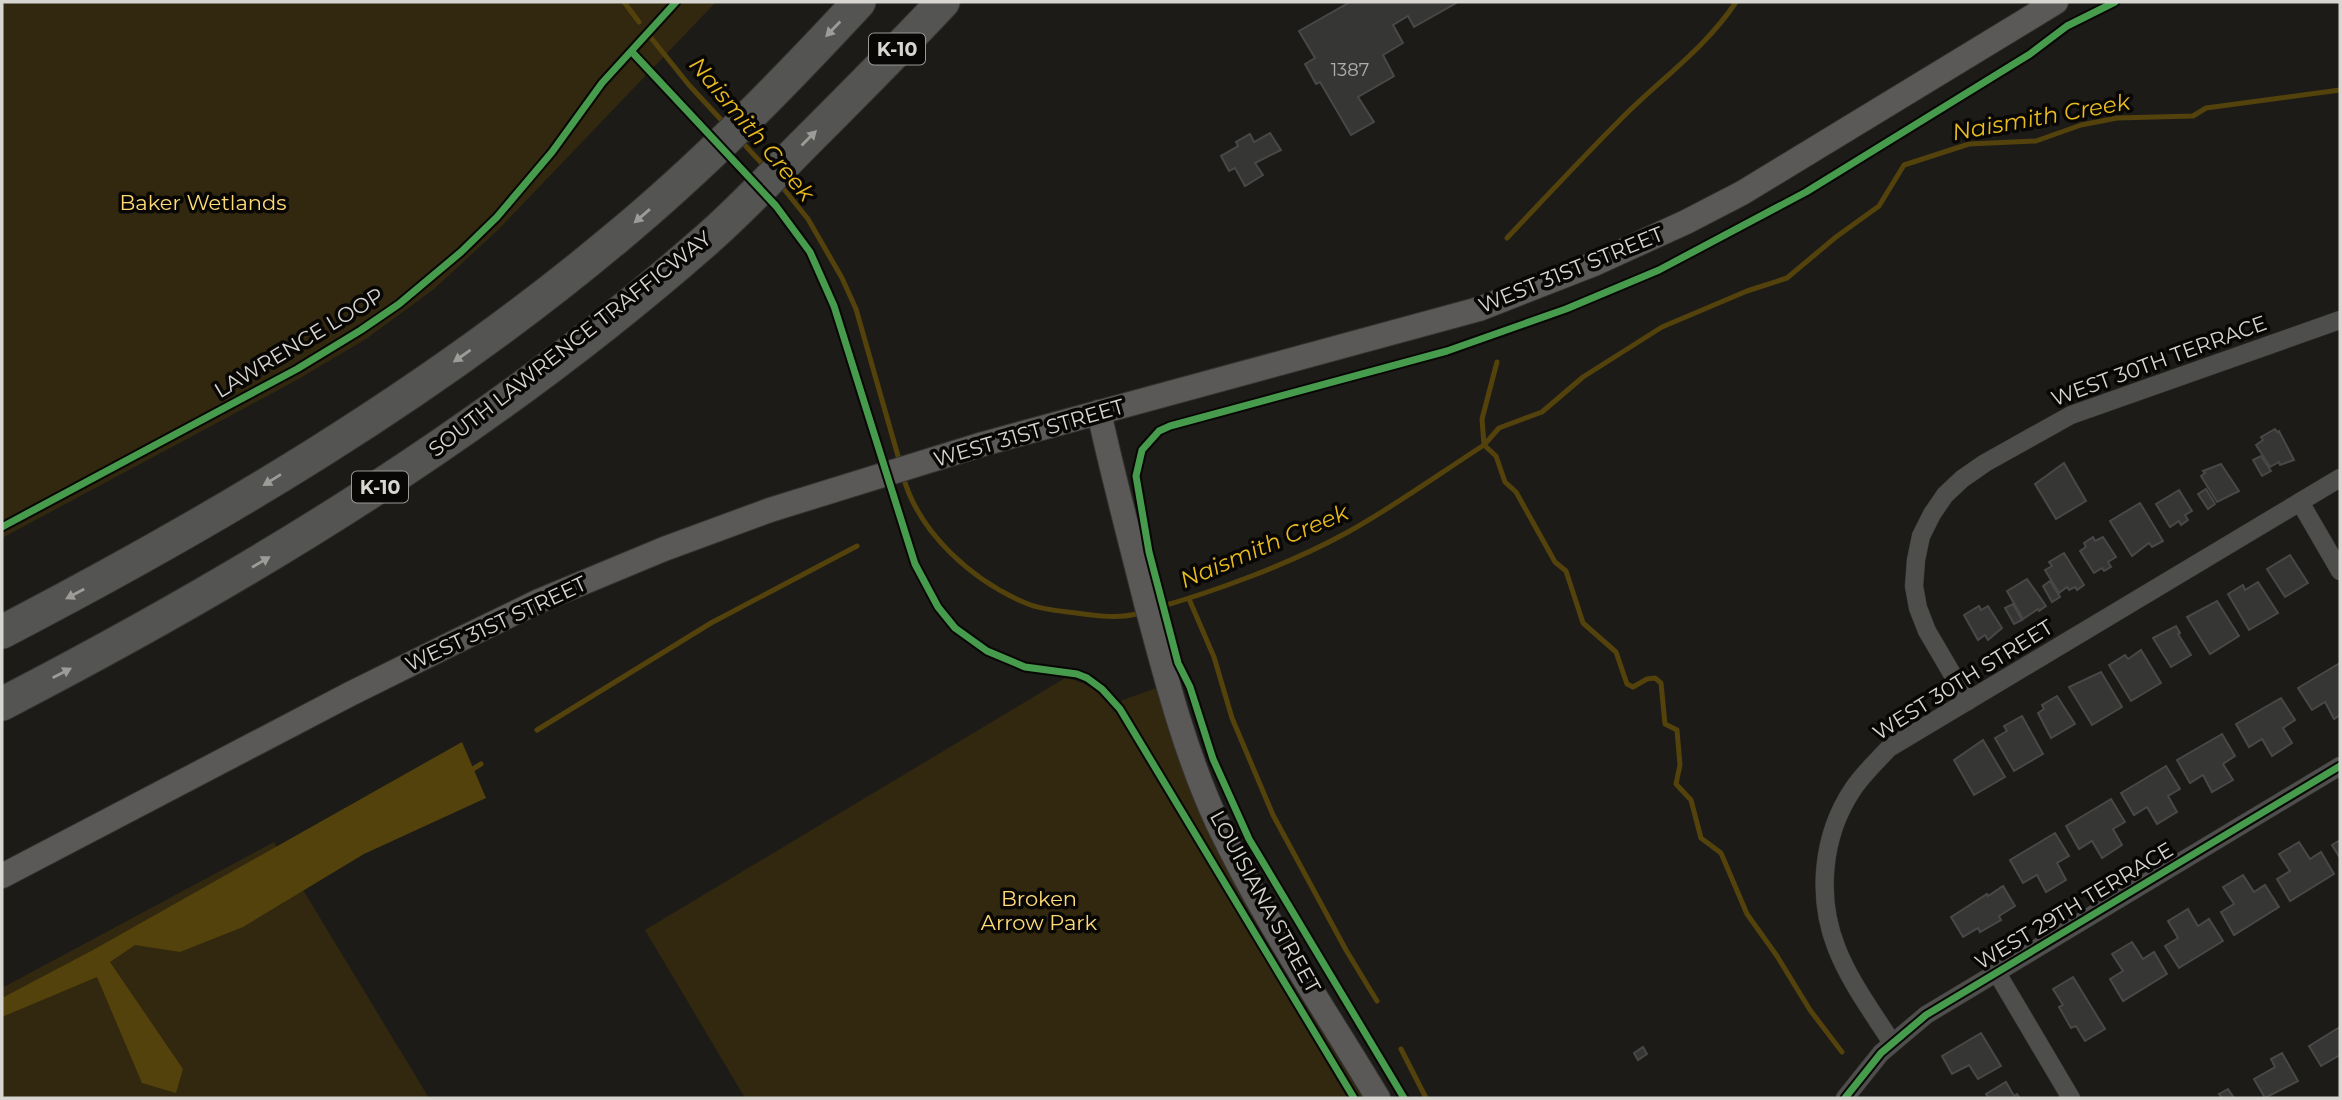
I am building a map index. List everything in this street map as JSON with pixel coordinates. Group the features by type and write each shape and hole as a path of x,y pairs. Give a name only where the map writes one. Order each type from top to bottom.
{"highway":[{"name":"K-10","path":"2,632 105,578 208,519 416,387 546,295 618,237 692,170 859,2"},
{"name":"SOUTH LAWRENCE TRAFFICWAY","path":"2,704 202,597 370,494 568,351 642,294 727,222 943,2"}],"main road":[{"name":"WEST 31ST STREET","path":"2,876 350,694 539,601 719,528 983,444 1455,316 1594,264 1686,222 1764,180 2056,2"},
{"name":"LOUISIANA STREET","path":"1099,412 1116,492 1163,667 1190,754 1218,823 1274,926 1378,1098"}],"street":[{"name":"WEST 30TH TERRACE","path":"1968,701 1927,631 1918,608 1914,586 1921,536 1945,495 1985,463 2071,415 2340,320"},
{"name":"WEST 30TH STREET","path":"1892,1043 1846,967 1831,929 1825,890 1829,843 1839,815 1853,789 1889,748 2340,478"},
{"path":"2300,502 2340,571"},
{"name":"WEST 29TH TERRACE","path":"1845,1098 1870,1065 1926,1015 2340,766"},
{"path":"1997,972 2071,1098"}],"green space":[{"name":"Baker Wetlands","path":"2,2 716,2 499,229 434,289 366,339 295,381 2,538"},
{"name":"Broken Arrow Park","path":"1065,678 1092,688 1112,707 1156,688 1184,775 1208,830 1365,1098 745,1098 645,930"},
{"path":"274,842 429,1098 2,1098 2,988"}],"shaded area":[{"path":"462,742 486,798 364,854 243,927 180,952 135,945 110,962 183,1069 176,1093 142,1083 97,977 2,1017 2,998 93,950"}],"building":[{"path":"1350,2 1458,2 1414,27 1408,16 1393,25 1403,43 1383,55 1394,76 1358,97 1374,122 1351,135 1320,82 1316,84 1305,64 1315,58 1299,31"},
{"path":"1270,133 1281,150 1255,163 1263,175 1245,186 1235,168 1229,171 1221,156 1238,146 1236,142 1250,134 1254,142"},
{"path":"2275,429 2279,431 2294,460 2280,465 2279,462 2270,467 2256,445 2263,440 2261,437"},
{"path":"2261,456 2271,471 2262,476 2253,460"},
{"path":"2064,463 2086,501 2056,519 2035,484"},
{"path":"2221,464 2239,491 2217,502 2201,476 2205,473 2203,471"},
{"path":"2206,489 2215,504 2208,509 2198,494"},
{"path":"2179,490 2192,511 2185,515 2188,520 2181,525 2179,521 2170,527 2156,504"},
{"path":"2140,503 2163,541 2152,547 2149,543 2132,556 2110,521"},
{"path":"2093,537 2095,541 2103,537 2116,557 2108,562 2111,567 2094,573 2080,551 2086,547 2084,543"},
{"path":"2064,553 2084,585 2077,590 2075,587 2069,590 2067,587 2059,593 2045,570 2052,566 2049,562"},
{"path":"2290,555 2308,583 2285,597 2267,569"},
{"path":"2027,579 2046,606 2023,619 2007,591"},
{"path":"2050,581 2060,597 2052,602 2043,586"},
{"path":"2258,582 2278,613 2249,630 2228,594 2243,585 2245,590"},
{"path":"2217,601 2239,636 2210,654 2187,617"},
{"path":"2013,604 2022,620 2014,624 2005,608"},
{"path":"1979,606 1981,610 1988,606 2002,628 1988,640 1985,635 1978,640 1964,615"},
{"path":"2176,626 2191,655 2171,667 2153,638"},
{"path":"2141,650 2161,683 2131,701 2109,665 2125,655 2128,659"},
{"path":"2340,663 2340,715 2334,719 2325,702 2312,710 2298,688"},
{"path":"2101,672 2122,707 2092,725 2069,687"},
{"path":"2057,696 2075,724 2051,738 2038,713 2044,709 2042,705"},
{"path":"2281,698 2295,720 2283,728 2292,743 2272,756 2262,739 2249,747 2236,724"},
{"path":"2022,716 2043,754 2014,771 1995,738 2007,731 2004,726"},
{"path":"2222,734 2235,756 2223,764 2233,780 2212,792 2203,775 2190,783 2177,760"},
{"path":"1983,740 2005,777 1974,795 1954,760"},
{"path":"2166,766 2180,789 2168,796 2177,812 2157,824 2147,807 2134,815 2121,793"},
{"path":"2111,799 2125,822 2113,829 2122,845 2102,858 2092,841 2079,849 2066,826"},
{"path":"2055,833 2069,856 2057,863 2066,880 2046,892 2037,875 2023,883 2010,860"},
{"path":"2340,840 2340,858 2332,845"},
{"path":"2299,842 2310,859 2321,852 2334,874 2290,901 2277,879 2290,871 2279,854"},
{"path":"2243,875 2254,892 2265,885 2279,907 2234,935 2221,912 2234,904 2223,887"},
{"path":"2003,886 2015,906 1999,916 2001,920 1980,932 1978,928 1963,937 1951,917"},
{"path":"2188,909 2198,926 2209,919 2223,941 2179,968 2165,946 2178,938 2168,921"},
{"path":"2132,942 2143,959 2154,952 2167,974 2123,1001 2110,979 2123,971 2112,954"},
{"path":"2073,977 2105,1029 2085,1041 2076,1026 2071,1028 2059,1007 2063,1005 2053,989"},
{"path":"2340,1027 2340,1055 2321,1066 2309,1046"},
{"path":"1981,1033 2001,1066 1978,1079 1969,1065 1952,1074 1942,1056"},
{"path":"1643,1047 1647,1054 1638,1060 1634,1053"},
{"path":"2282,1053 2298,1081 2265,1098 2254,1079 2275,1067 2271,1059"},
{"path":"2006,1082 2014,1096 2017,1094 2020,1098 1989,1098 1986,1094"},
{"path":"2228,1089 2234,1098 2222,1098 2219,1094"}],"waterway":[{"name":"Naismith Creek","path":"624,2 639,22"},
{"path":"1507,238 1634,106 1696,50 1736,2"},
{"name":"Naismith Creek","path":"652,39 725,124"},
{"name":"Naismith Creek","path":"1153,609 1252,576 1326,544 1383,512 1484,445 1499,428 1542,412 1583,377 1662,327 1747,291 1787,278 1879,206 1904,165 1969,144 2036,141 2081,125 2117,118 2193,116 2206,108 2340,90"},
{"name":"Naismith Creek","path":"742,142 766,168"},
{"name":"Naismith Creek","path":"779,183 808,219 842,278 856,309 900,463"},
{"path":"1497,362 1482,419 1484,445 1496,456 1505,482 1516,492 1555,562 1566,571 1583,623 1616,652 1627,684 1633,687 1647,679 1655,678 1661,683 1665,724 1677,730 1680,765 1676,784 1691,800 1701,838 1721,853 1747,914 1810,1010 1842,1052"},
{"name":"Naismith Creek","path":"903,476 911,497 935,536 969,569 1008,595 1034,606 1058,611 1108,616 1140,613"},
{"path":"537,730 711,623 857,546"},
{"path":"1189,599 1214,657 1232,718 1273,815 1346,950 1377,1001"},
{"path":"468,772 481,764"},
{"path":"1401,1049 1426,1098"}],"cycle path":[{"name":"LAWRENCE LOOP","path":"2,527 297,369 399,304 461,252 497,217 552,152 602,83 676,2"},
{"path":"1404,1098 1249,839 1213,759 1190,687 1178,663 1149,552 1136,476 1142,450 1159,431 1170,426 1447,351 1566,309 1659,270 1806,192 2030,54 2067,26 2115,2"},
{"path":"632,52 776,206 810,252 834,306 915,564 938,607 955,628 987,651 1025,667 1077,674 1087,678 1102,689 1120,709 1354,1098"},
{"path":"1845,1098 1881,1053 1926,1015 2340,766"}]}
